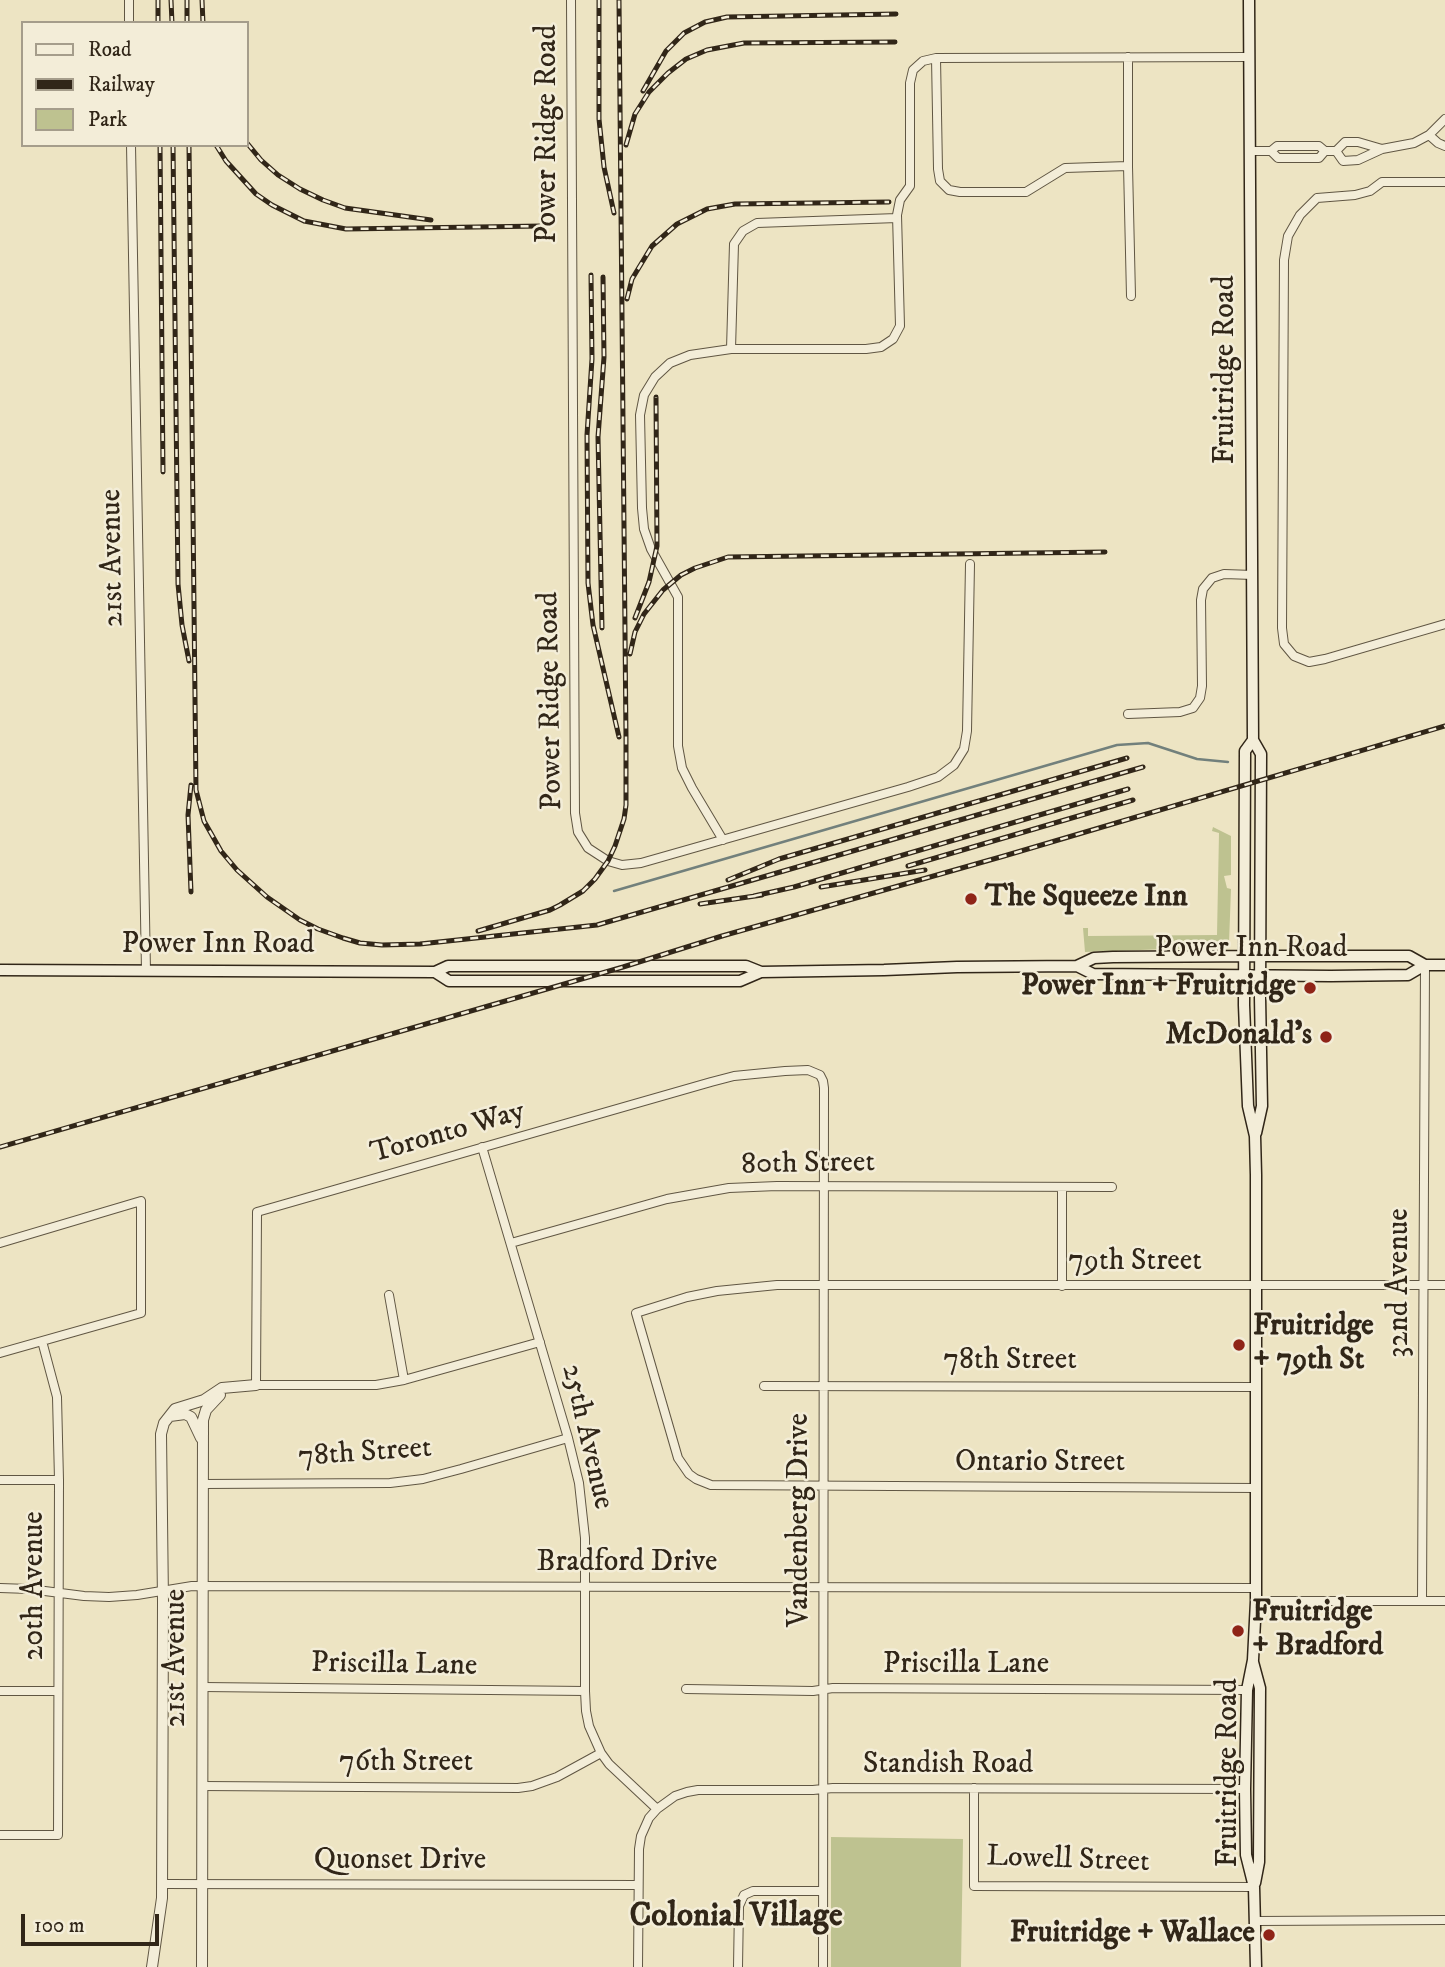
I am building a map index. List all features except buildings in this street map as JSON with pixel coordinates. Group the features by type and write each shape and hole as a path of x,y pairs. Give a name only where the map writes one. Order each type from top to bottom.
{"main road":[{"name":"Fruitridge Road","path":"1249,0 1253,740 1261,754 1262,1106 1255,1136"},
{"name":"Fruitridge Road","path":"1253,740 1245,751 1245,1066 1248,1106 1255,1136 1256,1601 1247,1690 1245,1789 1246,1856 1254,1887 1256,1921 1255,1967"},
{"name":"Power Inn Road","path":"0,970 435,972 448,966 746,966 761,972 1077,966 1094,958 1245,956 1409,956 1425,965 1445,965"},
{"name":"Power Inn Road","path":"1077,966 1093,974 1408,975 1425,965"},
{"name":"Fruitridge Road","path":"1252,1660 1260,1688 1259,1862 1254,1887"}],"street":[{"path":"129,0 129,21"},
{"name":"Power Ridge Road","path":"571,0 575,813 578,832 588,848 603,860 622,865 641,863 939,777 954,765 964,749 967,731 970,564"},
{"path":"1128,57 1131,296"},
{"path":"723,840 682,768 678,746 678,597 651,549 644,529 640,415 644,394 654,377 670,363 690,355 732,349 866,349 880,347 893,339 900,326 897,218 900,200 910,186 910,83 913,70 923,61 936,58 1249,57"},
{"path":"936,58 938,169 940,181 948,190 1026,192 1065,168 1128,166"},
{"path":"1336,151 1343,160 1358,160 1382,149 1414,143 1429,135 1445,119"},
{"path":"1429,135 1445,146"},
{"path":"1250,151 1271,151 1277,146 1319,146 1325,151 1336,151 1345,142 1358,142 1382,149"},
{"name":"21st Avenue","path":"131,147 146,971"},
{"path":"1445,182 1382,182 1370,191 1355,195 1317,198 1300,215 1288,236 1284,260 1282,628 1284,644 1294,656 1309,662 1445,624"},
{"path":"732,349 734,244 743,230 757,223 897,218"},
{"path":"1128,714 1180,712 1193,708 1200,698 1202,686 1203,589 1212,578 1224,574 1253,575"},
{"name":"32nd Avenue","path":"1423,1601 1425,965"},
{"name":"Toronto Way","path":"256,1385 257,1212 734,1076 808,1070 820,1075"},
{"name":"Vandenberg Drive","path":"820,1075 824,1088 822,1967"},
{"name":"25th Avenue","path":"482,1147 568,1437 579,1483 583,1510 585,1691 589,1726 609,1764 656,1809"},
{"name":"80th Street","path":"511,1244 667,1199 698,1192 753,1186 1112,1187"},
{"path":"1062,1187 1062,1286"},
{"path":"0,1243 141,1201 141,1313 0,1353"},
{"name":"79th Street","path":"823,1486 718,1486 702,1482 689,1474 678,1458 636,1313 717,1291 777,1285 1445,1285"},
{"path":"388,1295 404,1380"},
{"name":"20th Avenue","path":"0,1835 58,1835 57,1397 42,1341"},
{"path":"168,1416 175,1409 232,1386 356,1386 404,1380 540,1342"},
{"name":"21st Avenue","path":"202,1967 204,1420 206,1410 232,1386"},
{"name":"78th Street","path":"764,1386 1256,1387"},
{"path":"168,1416 185,1414 191,1417 199,1430 203,1445"},
{"name":"21st Avenue","path":"152,1967 162,1898 161,1434 163,1423 168,1416"},
{"name":"78th Street","path":"203,1484 363,1485 423,1479 568,1437"},
{"path":"0,1480 59,1480"},
{"name":"Ontario Street","path":"823,1486 1256,1488"},
{"name":"Bradford Drive","path":"0,1588 29,1588 108,1597 192,1586 1256,1588"},
{"path":"1256,1601 1445,1601"},
{"name":"Priscilla Lane","path":"203,1687 585,1691"},
{"name":"Priscilla Lane","path":"686,1689 1247,1690"},
{"path":"0,1691 58,1691"},
{"name":"76th Street","path":"202,1786 518,1788 557,1777 601,1752"},
{"name":"Lowell Street","path":"974,1788 974,1886 1254,1887"},
{"name":"Standish Road","path":"656,1809 674,1796 698,1790 1245,1789"},
{"path":"638,1967 639,1849 645,1826 656,1809"},
{"name":"Quonset Drive","path":"162,1884 638,1885"},
{"path":"738,1967 739,1906 744,1895 753,1891 823,1891"},
{"path":"1256,1921 1445,1920"}],"green space":[{"path":"1213,827 1231,836 1231,875 1224,876 1227,888 1231,889 1229,943 1223,947 1085,952 1083,928 1088,928 1088,936 1217,935 1219,833 1212,831"},
{"path":"831,1837 963,1839 961,1967 831,1967"}],"waterway":[{"path":"614,891 1117,745 1148,743 1197,759 1228,762"}],"railway":[{"path":"158,0 158,21"},
{"path":"171,0 172,21"},
{"path":"187,0 187,21"},
{"path":"202,0 203,21"},
{"path":"599,0 599,119 604,167 614,213"},
{"path":"478,931 550,910 583,891 608,861 624,819 626,737 619,0"},
{"path":"643,91 666,51 684,33 705,22 727,17 896,14"},
{"path":"626,145 635,114 649,92 686,59 707,50 744,43 895,42"},
{"path":"248,144 278,175 323,200 345,208 431,220"},
{"path":"160,147 163,472"},
{"path":"173,147 178,584 189,661"},
{"path":"189,147 196,790 204,821 221,851 237,870 267,897 300,920 343,938 382,945 420,944 597,925 1143,767"},
{"path":"217,147 226,161 256,194 304,221 346,229 542,226"},
{"path":"627,299 632,279 652,246 677,224 707,209 735,204 889,202"},
{"path":"591,275 592,359 587,435 588,583 593,625 619,737"},
{"path":"602,628 598,437 604,357 603,277"},
{"path":"635,618 649,582 657,546 656,397"},
{"path":"630,654 635,632 644,614 663,590 681,575 728,557 1105,552"},
{"path":"0,1147 1445,726"},
{"path":"728,880 779,859 1127,758"},
{"path":"191,785 188,815 191,892"},
{"path":"754,896 794,887 1128,789"},
{"path":"908,866 1133,800"},
{"path":"821,887 925,870"},
{"path":"700,904 762,895"}],"place":[{"name":"The Squeeze Inn","path":"971,899"},
{"name":"Power Inn + Fruitridge","path":"1310,988"},
{"name":"McDonald's","path":"1326,1037"},
{"name":"Fruitridge + 79th St","path":"1239,1345"},
{"name":"Fruitridge + Bradford","path":"1238,1631"},
{"name":"Fruitridge + Wallace","path":"1269,1935"}],"district":[{"name":"Colonial Village","path":"736,1918"}]}
